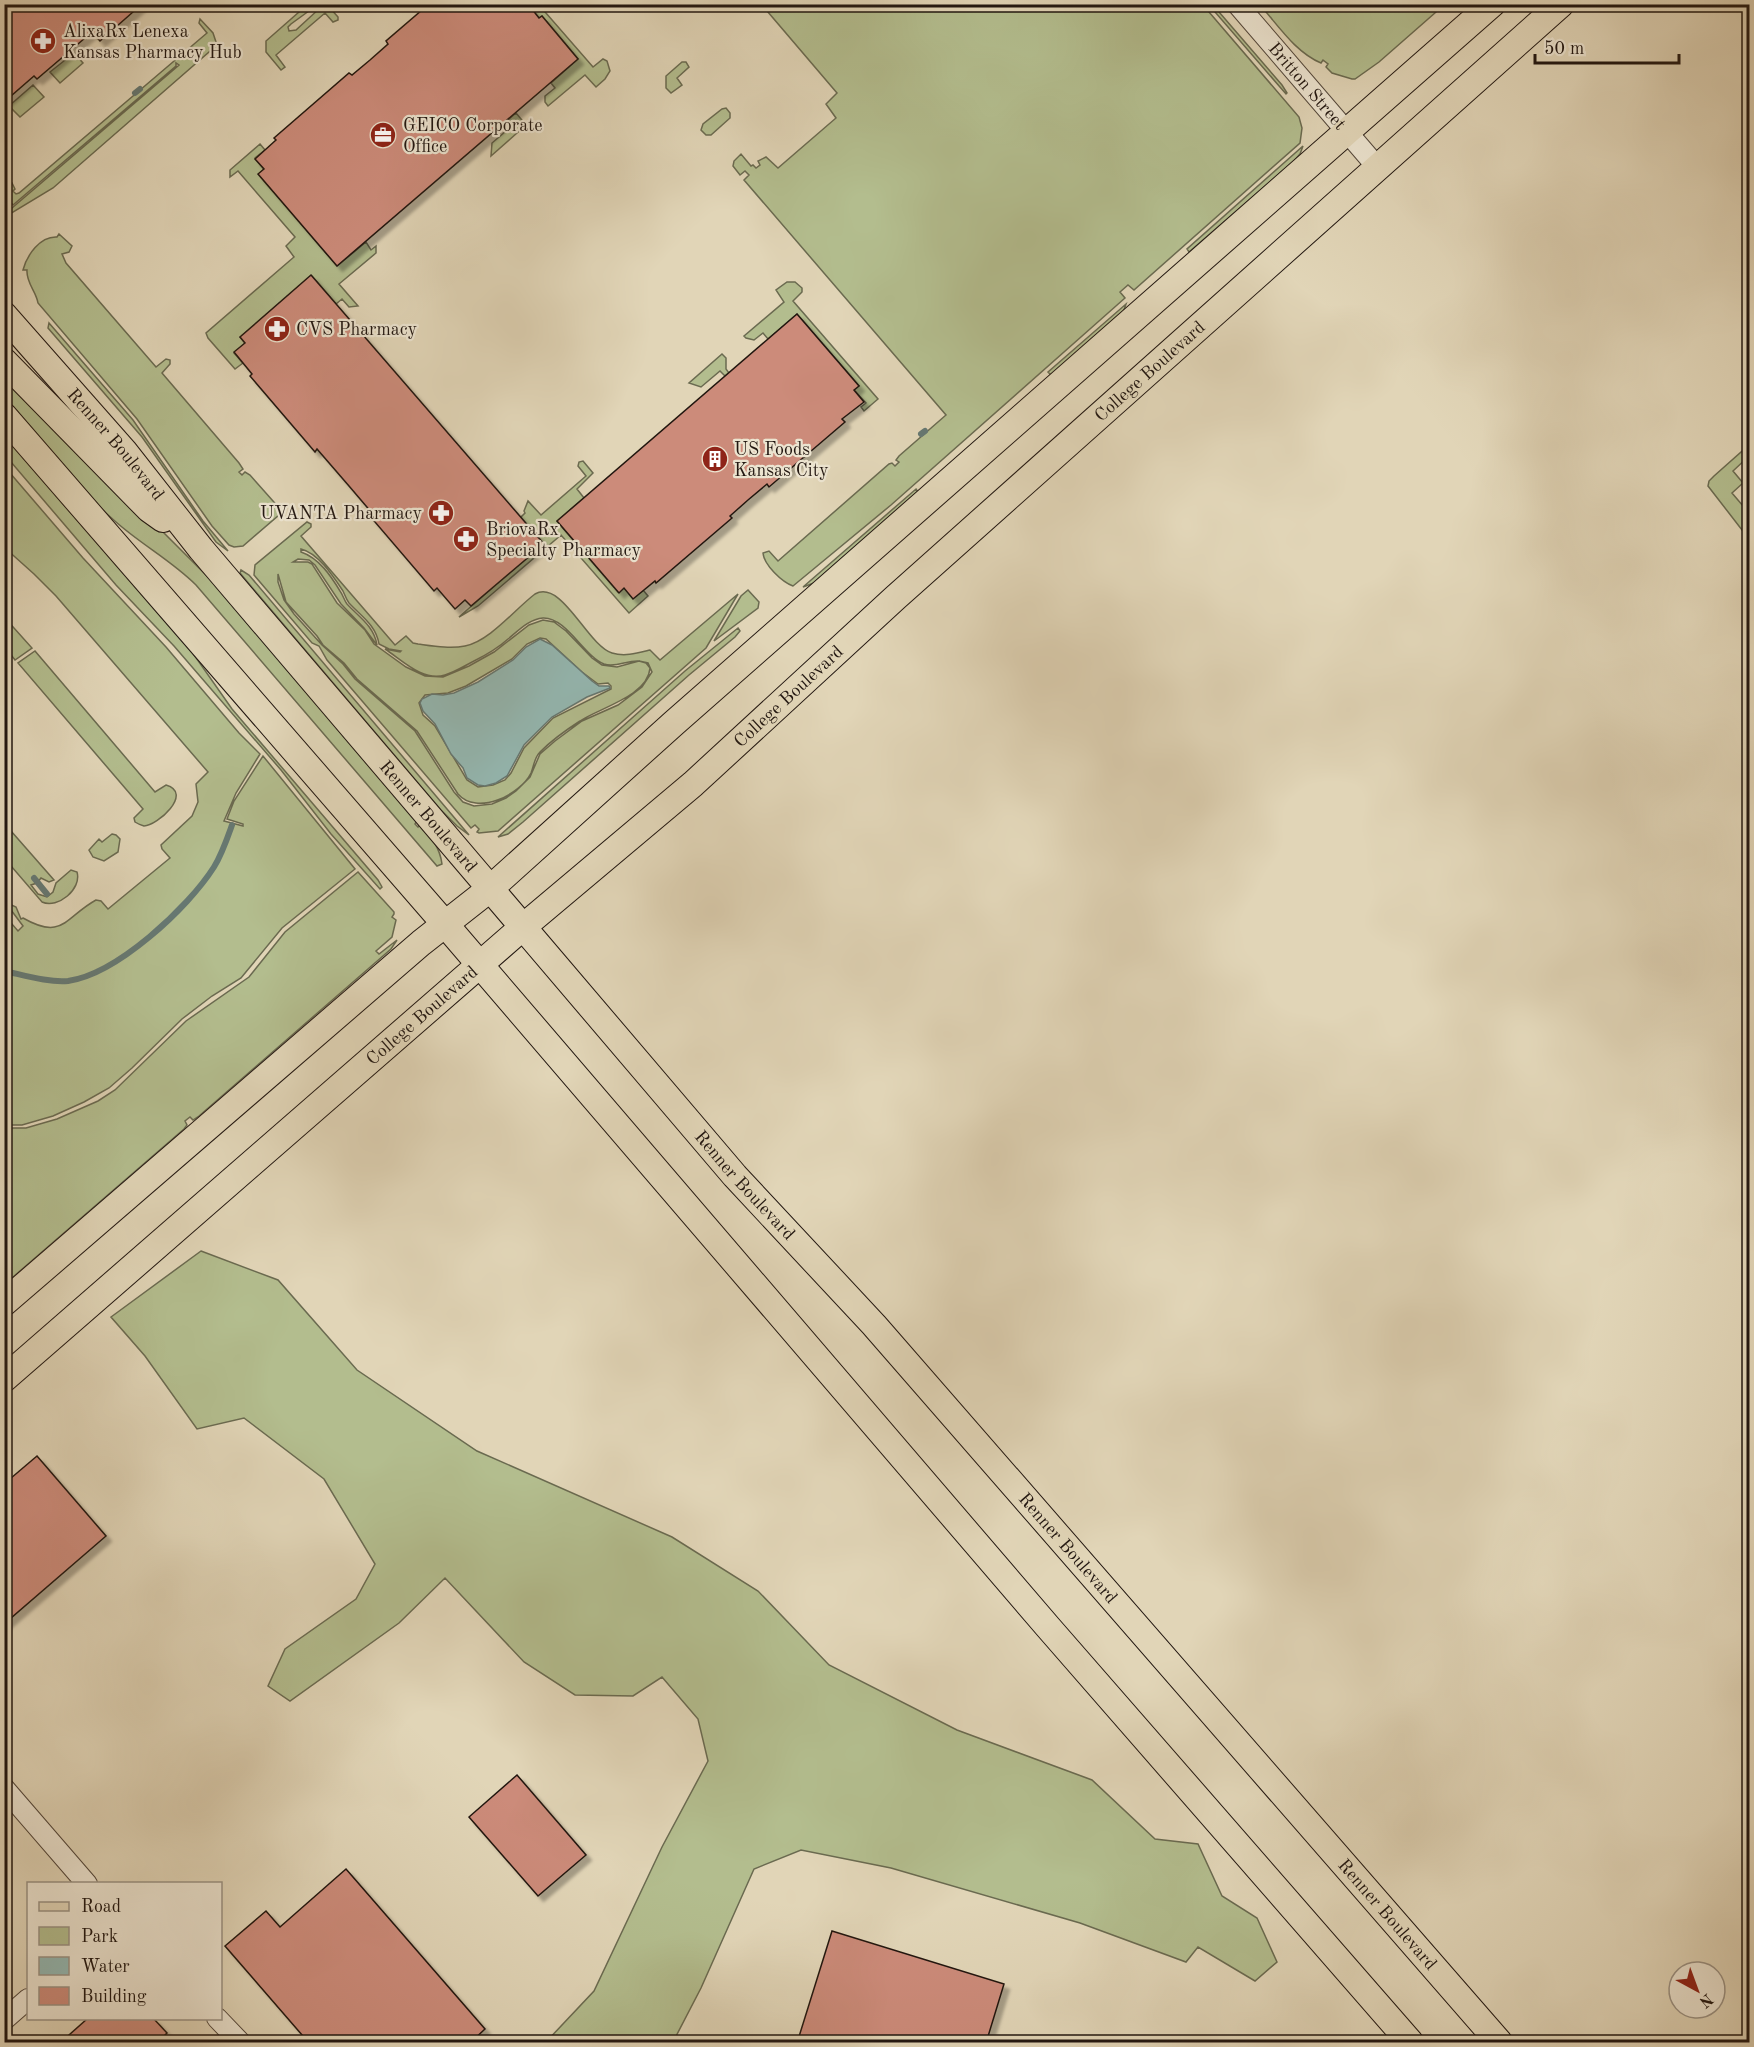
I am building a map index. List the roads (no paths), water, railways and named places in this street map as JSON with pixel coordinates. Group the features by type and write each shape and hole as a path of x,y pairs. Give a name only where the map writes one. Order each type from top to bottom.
{"main road":[{"path":"4,1304 412,951 490,888 674,723 1348,133 1492,4"},
{"name":"College Boulevard","path":"4,1379 523,927 693,784 895,598 1561,4"},
{"name":"Renner Boulevard","path":"4,315 124,451 201,549 735,1176 874,1325 1499,2043"},
{"path":"4,361 149,509 201,549"},
{"path":"4,416 445,924 1048,1627 1410,2043"}],"street":[{"name":"Britton Street","path":"1237,4 1378,168"},
{"path":"4,1788 85,1882"},
{"path":"4,2020 27,2000"},
{"path":"218,2020 240,2043"}],"water":[{"path":"540,639 552,645 599,686 610,688 587,697 552,717 524,745 507,776 496,783 478,785 467,778 463,768 451,754 435,724 423,711 420,703 422,699 432,694 454,693 478,682 513,660 526,647"}],"waterway":[{"path":"135,93 140,89"},
{"path":"921,434 925,431"},
{"path":"4,971 45,980 68,981 87,976 129,953 169,919 202,883 214,867 232,825"},
{"path":"34,878 47,894"}],"place":[{"name":"AlixaRx Lenexa Kansas Pharmacy Hub","path":"43,41"},
{"name":"GEICO Corporate Office","path":"383,135"},
{"name":"CVS Pharmacy","path":"277,329"},
{"name":"US Foods Kansas City","path":"715,459"},
{"name":"UVANTA Pharmacy","path":"441,513"},
{"name":"BriovaRx Specialty Pharmacy","path":"466,539"}]}
